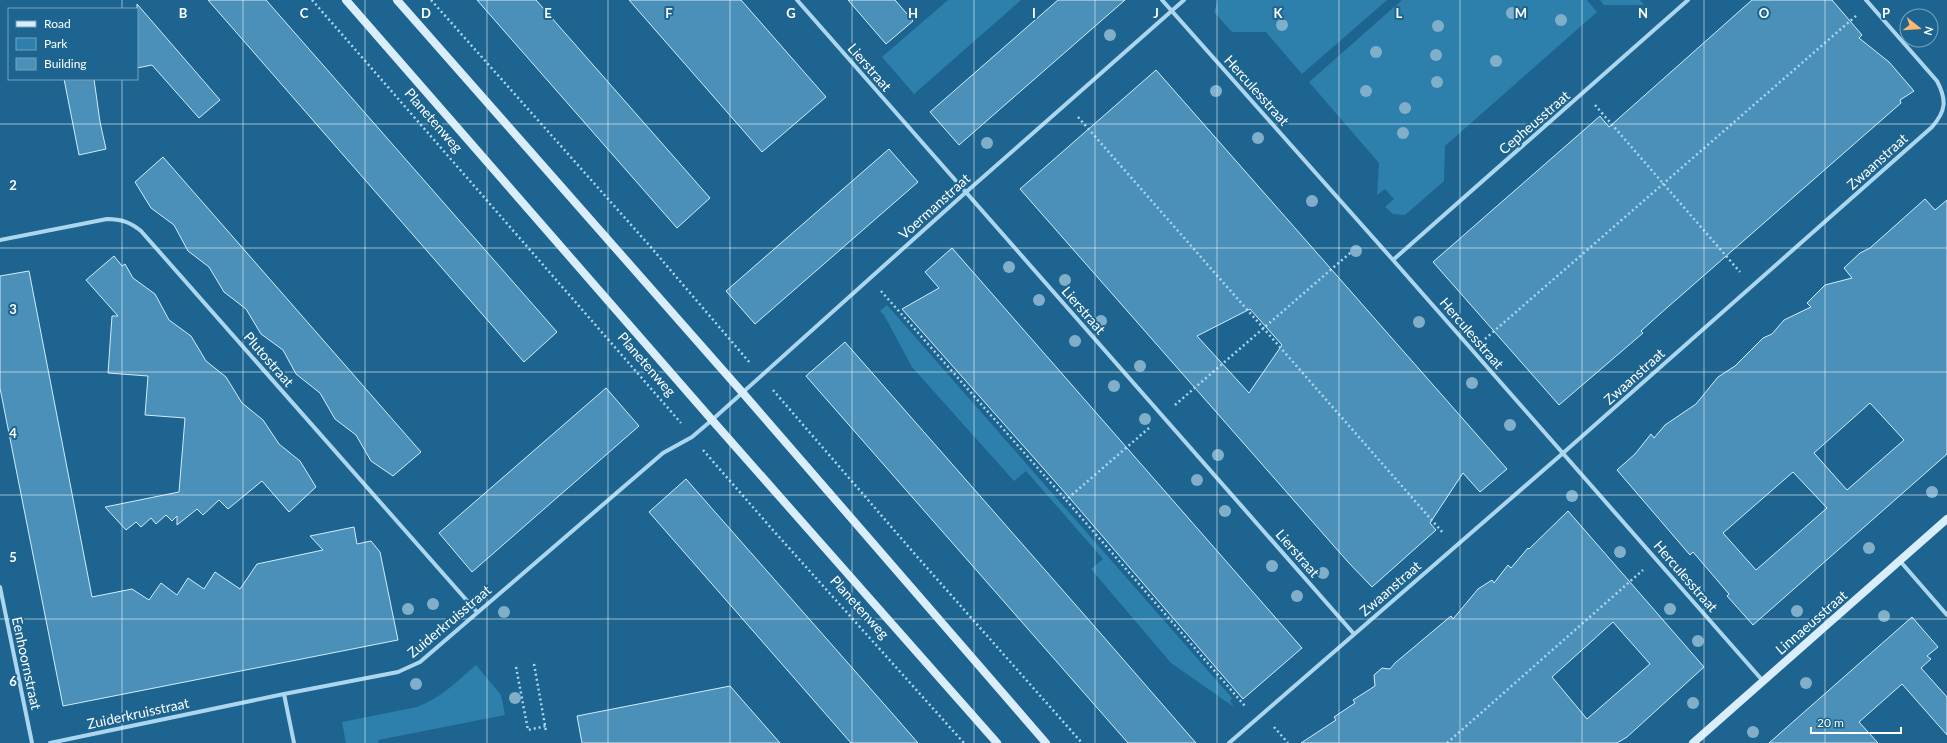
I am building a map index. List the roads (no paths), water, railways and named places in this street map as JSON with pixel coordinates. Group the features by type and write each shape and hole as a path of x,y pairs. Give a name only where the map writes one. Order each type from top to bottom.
{"main road":[{"name":"Planetenweg","path":"346,0 712,420 997,743"},
{"path":"397,0 742,392 1046,743"},
{"name":"Linnaeusstraat","path":"1693,743 1947,520"}],"street":[{"name":"Lierstraat","path":"797,0 1354,634"},
{"name":"Herculesstraat","path":"1162,0 1473,350 1562,454 1763,682"},
{"name":"Voermanstraat","path":"712,420 1184,0"},
{"name":"Cepheusstraat","path":"1393,260 1688,0"},
{"name":"Zwaanstraat","path":"1229,743 1456,547 1932,127 1940,117 1944,104 1943,92 1937,81 1866,0"},
{"name":"Plutostraat","path":"0,240 107,219 119,219 136,227 477,612"},
{"name":"Zuiderkruisstraat","path":"50,743 284,694 398,672 411,668 420,662 663,453 692,437 712,420"},
{"path":"1900,561 1947,615"},
{"name":"Eenhoornstraat","path":"0,587 32,743"},
{"path":"284,694 294,743"}]}
